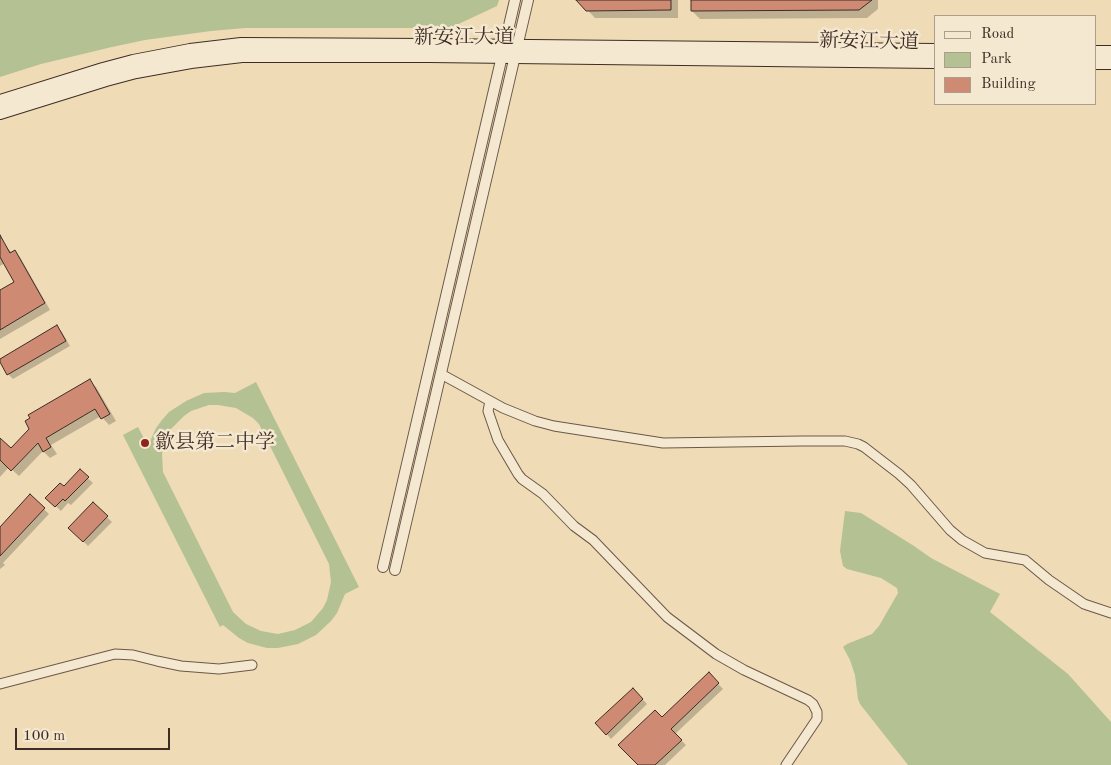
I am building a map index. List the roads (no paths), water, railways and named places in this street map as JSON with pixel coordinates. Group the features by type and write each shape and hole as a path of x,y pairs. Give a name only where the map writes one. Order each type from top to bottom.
{"main road":[{"name":"新安江大道","path":"0,101 133,61 164,54 241,44 934,62"},
{"name":"新安江大道","path":"0,113 136,72 216,58 242,56 510,51 934,50"},
{"path":"1096,52 1111,52"},
{"path":"1096,63 1111,64"}],"street":[{"path":"396,570 441,374 510,51 515,0"},
{"path":"383,567 510,51 528,0"},
{"path":"441,374 517,414 554,426 664,443 845,441 858,444 911,485 950,530 962,540 985,553 1025,560 1049,580 1084,604 1111,613"},
{"path":"490,401 488,411 498,440 518,474 543,494 574,526 593,540 667,617 716,654 813,704 817,712 817,719 786,765"},
{"path":"0,684 115,654 134,655 157,662 181,666 219,669 252,665"}],"place":[{"name":"歙县第二中学","path":"145,443"}]}
